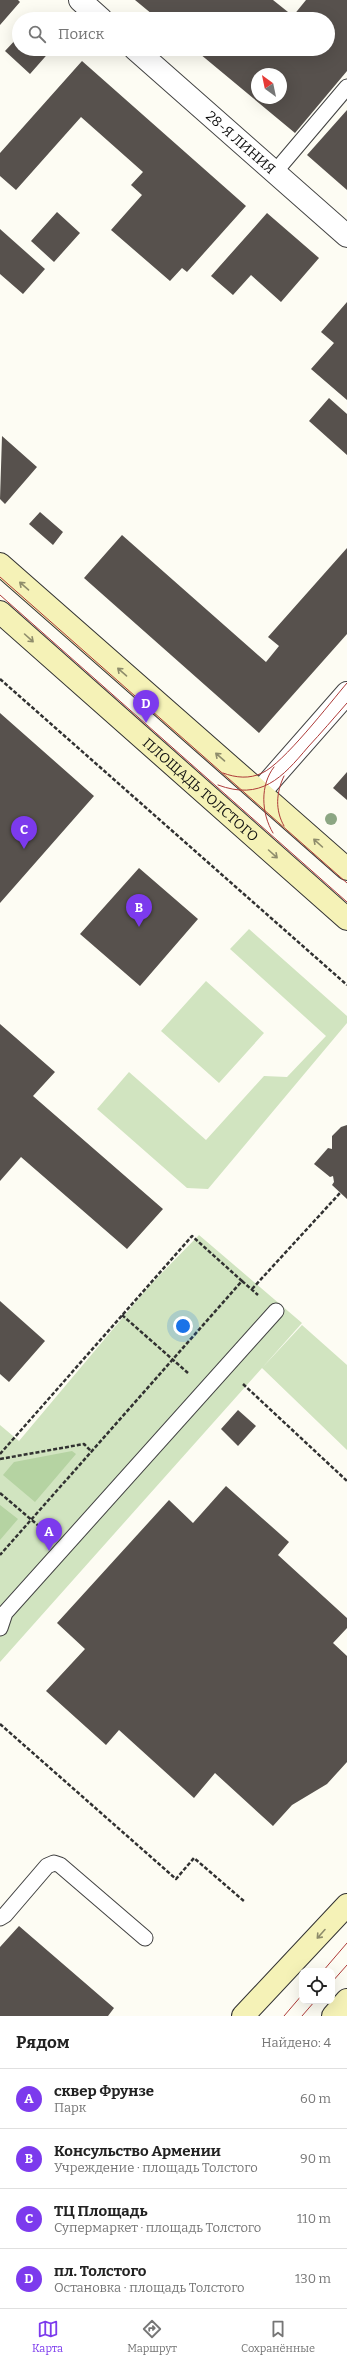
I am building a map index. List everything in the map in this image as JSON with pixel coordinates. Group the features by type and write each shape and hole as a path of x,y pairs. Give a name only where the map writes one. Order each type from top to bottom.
{"main road":[{"path":"0,564 347,869"},
{"name":"ПЛОЩАДЬ ТОЛСТОГО","path":"0,612 347,919"},
{"path":"252,2013 347,1905"},
{"path":"333,2016 347,2000"}],"street":[{"path":"80,0 93,12"},
{"name":"28-Я ЛИНИЯ","path":"143,56 347,236"},
{"path":"260,792 347,693"}],"lane":[{"path":"275,172 347,87"},
{"path":"0,1628 5,1613 276,1311"},
{"path":"0,1918 5,1915 47,1866 54,1863 60,1865 145,1938"}],"path":[{"path":"0,679 347,985"},
{"path":"252,1289 340,1192"},
{"path":"0,1454 192,1236 242,1280 0,1555"},
{"path":"122,1315 205,1389"},
{"path":"224,1368 347,1481"},
{"path":"0,1459 84,1444 92,1452"},
{"path":"0,1493 64,1548"},
{"path":"0,1724 176,1879 194,1858 245,1902"}],"green space":[{"path":"249,929 347,1016 347,1023 208,1189 187,1188 97,1109 129,1072 206,1140 264,1076 287,1077 326,1036 230,949"},
{"path":"206,981 264,1033 219,1083 161,1031"},
{"path":"199,1235 302,1323 0,1662 0,1425 19,1441 150,1285"},
{"path":"302,1325 347,1365 347,1450 262,1368"},
{"path":"72,1451 76,1454 35,1502 3,1475 14,1462"},
{"path":"0,1505 18,1519 0,1540"}],"building":[{"path":"0,0 18,0 20,2 0,25"},
{"path":"135,0 273,0 288,12 150,12"},
{"path":"306,0 347,0 347,71 295,133 260,104 287,104 287,68 251,68 251,96 202,56 335,56 335,12 296,12"},
{"path":"12,44 12,56 46,56 30,74 5,51"},
{"path":"82,61 246,206 187,272 182,268 170,281 111,230 142,195 131,185 143,172 81,117 16,190 0,176 0,153"},
{"path":"347,110 347,190 307,155"},
{"path":"57,212 80,233 54,262 31,241"},
{"path":"267,213 319,258 281,302 251,275 233,295 211,276"},
{"path":"0,229 45,269 23,294 0,274"},
{"path":"347,302 347,400 311,369 334,343 321,332"},
{"path":"329,398 347,414 347,455 309,421"},
{"path":"2,436 37,467 5,504 0,499"},
{"path":"40,512 63,532 53,545 29,524"},
{"path":"122,535 266,662 279,646 268,637 347,548 347,634 259,733 84,578"},
{"path":"0,713 94,796 0,903"},
{"path":"347,772 347,800 333,788"},
{"path":"139,868 198,919 140,986 80,934"},
{"path":"0,1024 55,1072 33,1096 163,1209 127,1249 21,1157 0,1181"},
{"path":"347,1125 347,1199 332,1185 334,1182 333,1176 330,1177 314,1164 328,1148 332,1149 332,1136 341,1127"},
{"path":"0,1301 45,1341 9,1382 0,1374"},
{"path":"238,1410 256,1426 238,1446 221,1429"},
{"path":"226,1486 289,1542 278,1555 347,1618 347,1628 333,1643 347,1656 347,1762 327,1784 292,1805 273,1826 215,1773 194,1798 119,1730 106,1745 46,1691 85,1649 57,1623 169,1500 193,1523"},
{"path":"19,1926 114,2008 108,2016 0,2016 0,1947"}],"tram line":[{"path":"0,577 347,883"},
{"path":"0,595 347,902"},
{"path":"223,773 238,777 248,777 262,773 271,767 294,746 347,683"},
{"path":"218,785 233,789 247,790 259,788 269,784 289,768 347,703"},
{"path":"273,833 264,808 264,791 269,774 274,767"},
{"path":"284,776 278,795 279,814 284,826"},
{"path":"326,1968 347,1943"},
{"path":"335,1979 347,1965"},
{"path":"284,2016 299,1998"},
{"path":"302,2016 312,2004"}],"place":[{"name":"пл. Толстого","path":"146,723"},
{"name":"ТЦ Площадь","path":"24,849"},
{"name":"Консульство Армении","path":"139,927"},
{"name":"сквер Фрунзе","path":"49,1551"}]}
